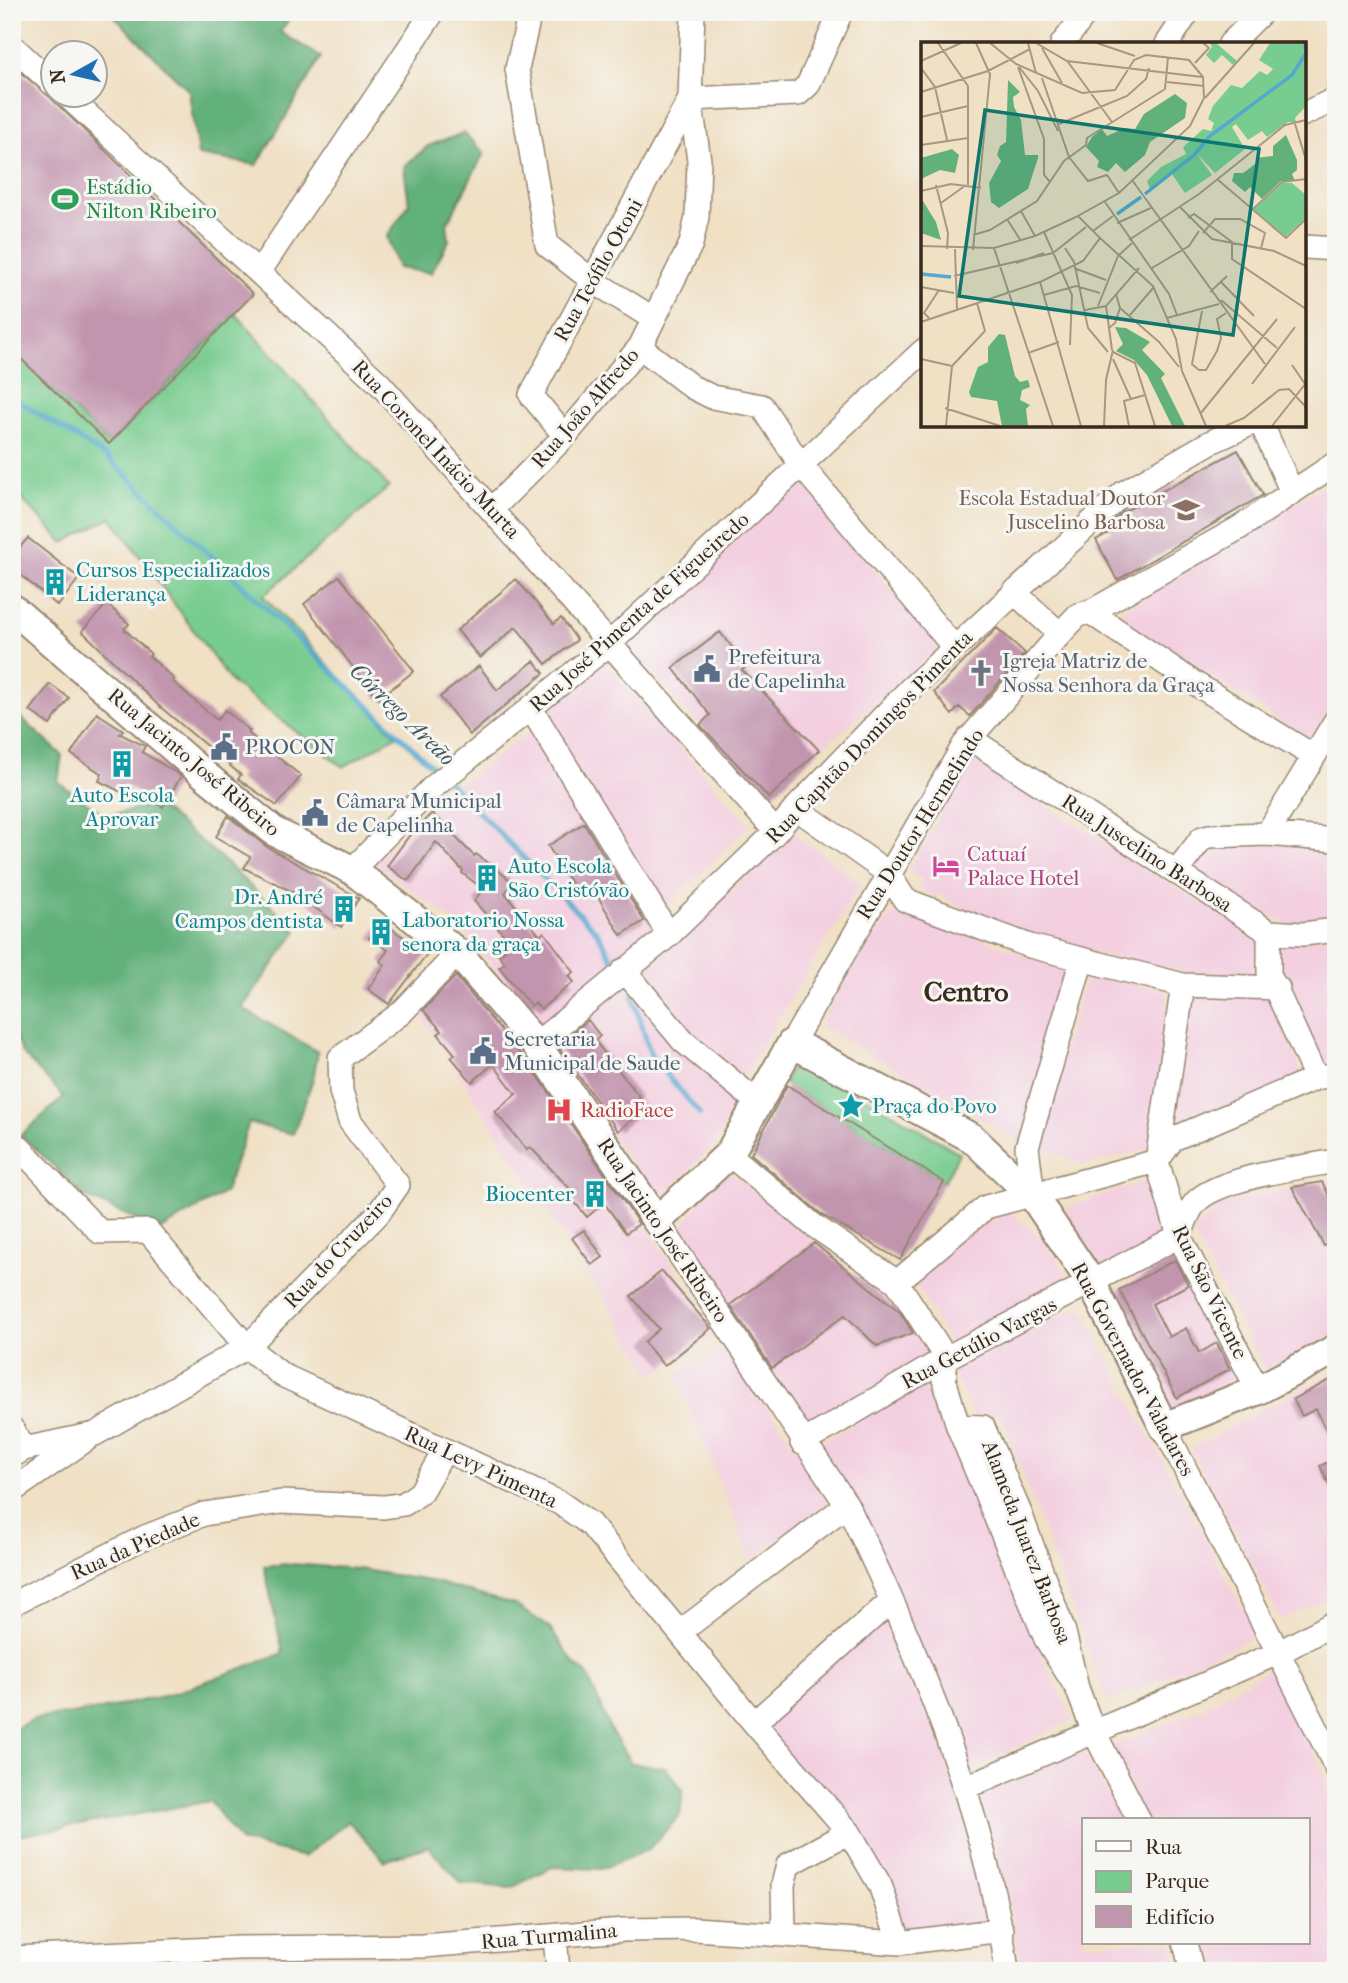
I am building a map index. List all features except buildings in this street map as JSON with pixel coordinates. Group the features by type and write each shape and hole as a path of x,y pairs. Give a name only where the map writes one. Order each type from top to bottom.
{"main road":[{"name":"Rua Jacinto José Ribeiro","path":"12,608 201,772 275,832 352,870 458,953 536,1044 657,1221"},
{"name":"Rua Doutor Hermelindo","path":"657,1221 729,1154 792,1043"},
{"name":"Rua Governador Valadares","path":"792,1043 972,1138 1033,1196 1091,1282 1164,1427"},
{"path":"1164,1427 1258,1390 1336,1349"}],"street":[{"path":"259,272 433,12"},
{"path":"530,12 517,69 547,245 593,281 654,319"},
{"name":"Rua João Alfredo","path":"493,508 565,436 640,347 691,244 697,217 699,160 690,99 693,12"},
{"path":"690,99 798,94 808,85 841,12"},
{"path":"1064,42 1087,12"},
{"path":"1168,42 1188,12"},
{"path":"1232,42 1262,12"},
{"path":"12,46 38,70"},
{"name":"Rua Teófilo Otoni","path":"565,436 531,396 690,99"},
{"path":"1306,113 1336,99"},
{"name":"Rua Coronel Inácio Murta","path":"80,108 380,384 493,508 776,832"},
{"path":"1306,247 1336,249"},
{"path":"640,347 692,387 712,397 762,406 800,464 954,647"},
{"name":"Rua José Pimenta de Figueiredo","path":"352,870 432,788 610,644 921,353"},
{"name":"Rua Capitão Domingos Pimenta","path":"536,1044 669,935 776,832 796,808 954,647 1123,493 1209,443 1244,427"},
{"path":"1263,427 1291,490"},
{"name":"Rua Doutor Hermelindo","path":"792,1043 888,873 970,738 1060,634 1078,615 1090,612 1239,528 1291,490 1336,463"},
{"path":"1014,592 1060,634"},
{"path":"1090,612 1191,681 1312,755"},
{"path":"531,710 669,935"},
{"path":"1267,834 1312,755 1336,720"},
{"name":"Rua Juscelino Barbosa","path":"970,738 1269,932 1303,934 1336,930"},
{"path":"796,808 888,873 905,900 1030,946 1183,985 1278,988"},
{"path":"1176,872 1202,838 1267,834 1336,840"},
{"path":"729,1154 813,1224 897,1282 986,1207 1157,1161 1173,1139 1326,1076 1269,974 1269,932"},
{"name":"Rua do Cruzeiro","path":"12,1492 95,1434 247,1346 378,1214 398,1185 350,1121 341,1091 340,1058 401,1013 458,953"},
{"path":"1033,1196 1027,1147 1083,959"},
{"path":"620,974 682,1041 757,1102"},
{"name":"Rua São Vicente","path":"1183,985 1157,1161 1179,1236 1258,1390"},
{"name":"Rua Levy Pimenta","path":"12,1140 100,1232 148,1230 247,1346 282,1375 560,1503 590,1524 754,1723 849,1832 880,1885 901,1943"},
{"path":"1179,1236 1195,1202 1206,1194 1265,1174 1336,1161"},
{"name":"Rua Jacinto José Ribeiro","path":"657,1221 802,1443 847,1505 891,1601 967,1787 1002,1930 1007,1971"},
{"name":"Rua Getúlio Vargas","path":"802,1443 946,1358 1179,1236"},
{"name":"Alameda Juarez Barbosa","path":"897,1282 946,1358 944,1379 958,1426 1046,1639 1077,1688"},
{"name":"Alameda Juarez Barbosa","path":"958,1426 983,1427 1020,1513 1064,1632 1077,1688"},
{"name":"Rua Governador Valadares","path":"1164,1427 1336,1767"},
{"path":"12,1429 18,1452"},
{"name":"Rua do Cruzeiro","path":"18,1452 95,1434"},
{"name":"Rua da Piedade","path":"12,1604 145,1537 204,1514 281,1502 384,1507 404,1504 420,1493 445,1450"},
{"path":"680,1632 847,1505"},
{"path":"998,1522 1020,1513"},
{"path":"754,1723 891,1601"},
{"path":"967,1787 1093,1730 1280,1652 1336,1622"},
{"path":"1077,1688 1093,1730 1138,1818"},
{"path":"784,1934 783,1885 788,1865 849,1832"},
{"name":"Rua Turmalina","path":"12,1958 238,1948 423,1946 636,1930 784,1934 901,1943 1002,1930"},
{"path":"555,1936 558,1971"},
{"path":"1185,1944 1192,1971"}],"shaded area":[{"path":"798,478 940,647 819,750 769,798 627,647"},
{"path":"1336,478 1336,701 1309,739 1115,615"},
{"path":"604,661 749,825 663,911 544,713"},
{"path":"535,728 654,927 541,1027 458,923 374,863 448,793"},
{"path":"973,759 1163,880 1260,935 1252,976 1180,971 1049,943 958,906 940,894 937,898 919,887 923,880 908,870"},
{"path":"795,834 861,883 743,1077 686,1035 636,972"},
{"path":"1279,843 1336,848 1336,921 1301,930 1245,903 1185,868 1203,845"},
{"path":"904,906 1069,974 1021,1141 820,1025 849,972 889,917"},
{"path":"1336,936 1336,1064 1320,1068 1278,971 1276,941"},
{"path":"457,971 546,1075 717,1335 653,1375 419,1012"},
{"path":"1086,975 1169,991 1152,1148 1084,1165 1036,1145"},
{"path":"628,985 740,1097 712,1147 657,1202 551,1047"},
{"path":"1188,994 1272,996 1303,1077 1170,1134"},
{"path":"727,1170 921,1329 935,1354 808,1430 729,1305 676,1233"},
{"path":"1336,1178 1336,1334 1265,1371 1193,1233 1220,1205"},
{"path":"1149,1180 1171,1234 1093,1271 1065,1208"},
{"path":"1009,1211 1040,1237 1067,1273 1068,1280 951,1345 914,1281 960,1237"},
{"path":"1175,1257 1239,1377 1174,1413 1109,1293"},
{"path":"1080,1307 1257,1636 1107,1702 1000,1412 974,1418 951,1368"},
{"path":"726,1345 830,1500 751,1560 676,1374"},
{"path":"1336,1370 1336,1594 1281,1620 1191,1449"},
{"path":"930,1381 1035,1640 1073,1719 971,1770 853,1497 818,1444"},
{"path":"888,1613 960,1798 987,1925 905,1934 764,1722"},
{"path":"1272,1667 1336,1798 1336,1971 1199,1971 1192,1944 1310,1944 1310,1818 1145,1818 1111,1746 1204,1708"},
{"path":"1081,1747 1120,1818 1082,1818 1082,1944 1172,1944 1180,1971 1020,1971 1015,1927 980,1795"}],"green space":[{"path":"110,12 294,12 280,32 321,57 257,165 198,155 189,91"},
{"path":"464,133 484,153 447,224 449,240 431,273 398,268 387,237 409,204 404,167 428,146"},
{"path":"235,313 389,487 263,596 396,736 343,767 232,683 111,517 64,543 12,489 12,350 109,444"},
{"path":"12,710 62,755 58,782 106,816 157,805 220,857 297,931 242,1008 318,1052 313,1079 293,1134 249,1123 225,1192 161,1230 87,1198 21,1135 64,1097 22,1053 12,1028"},
{"name":"Praça do Povo","path":"798,1057 959,1153 944,1182 783,1083"},
{"path":"291,1564 358,1569 435,1582 515,1605 549,1627 576,1666 587,1674 611,1731 631,1763 666,1768 683,1791 680,1815 648,1850 601,1869 552,1867 511,1888 461,1883 428,1846 385,1861 348,1821 304,1857 240,1841 210,1801 12,1837 12,1730 34,1719 100,1710 172,1694 283,1653 264,1566"}],"waterway":[{"name":"Córrego Areão","path":"12,397 107,457 439,773"},
{"name":"Córrego Areão","path":"449,782 597,932 618,969"},
{"name":"Córrego Areão","path":"633,996 651,1056 700,1114"}],"place":[{"name":"Estádio Nilton Ribeiro","path":"65,199"},
{"name":"Escola Estadual Doutor Juscelino Barbosa","path":"1186,510"},
{"name":"Cursos Especializados Liderança","path":"55,582"},
{"name":"Prefeitura de Capelinha","path":"707,669"},
{"name":"Igreja Matriz de Nossa Senhora da Graça","path":"981,673"},
{"name":"PROCON","path":"224,747"},
{"name":"Auto Escola Aprovar","path":"122,764"},
{"name":"Câmara Municipal de Capelinha","path":"315,813"},
{"name":"Catuaí Palace Hotel","path":"946,866"},
{"name":"Auto Escola São Cristóvão","path":"487,878"},
{"name":"Dr. André Campos dentista","path":"344,909"},
{"name":"Laboratorio Nossa senora da graça","path":"381,932"},
{"name":"Secretaria Municipal de Saude","path":"483,1051"},
{"name":"Praça do Povo","path":"851,1106"},
{"name":"RadioFace","path":"559,1110"},
{"name":"Biocenter","path":"595,1194"}],"district":[{"name":"Centro","path":"966,991"}]}
